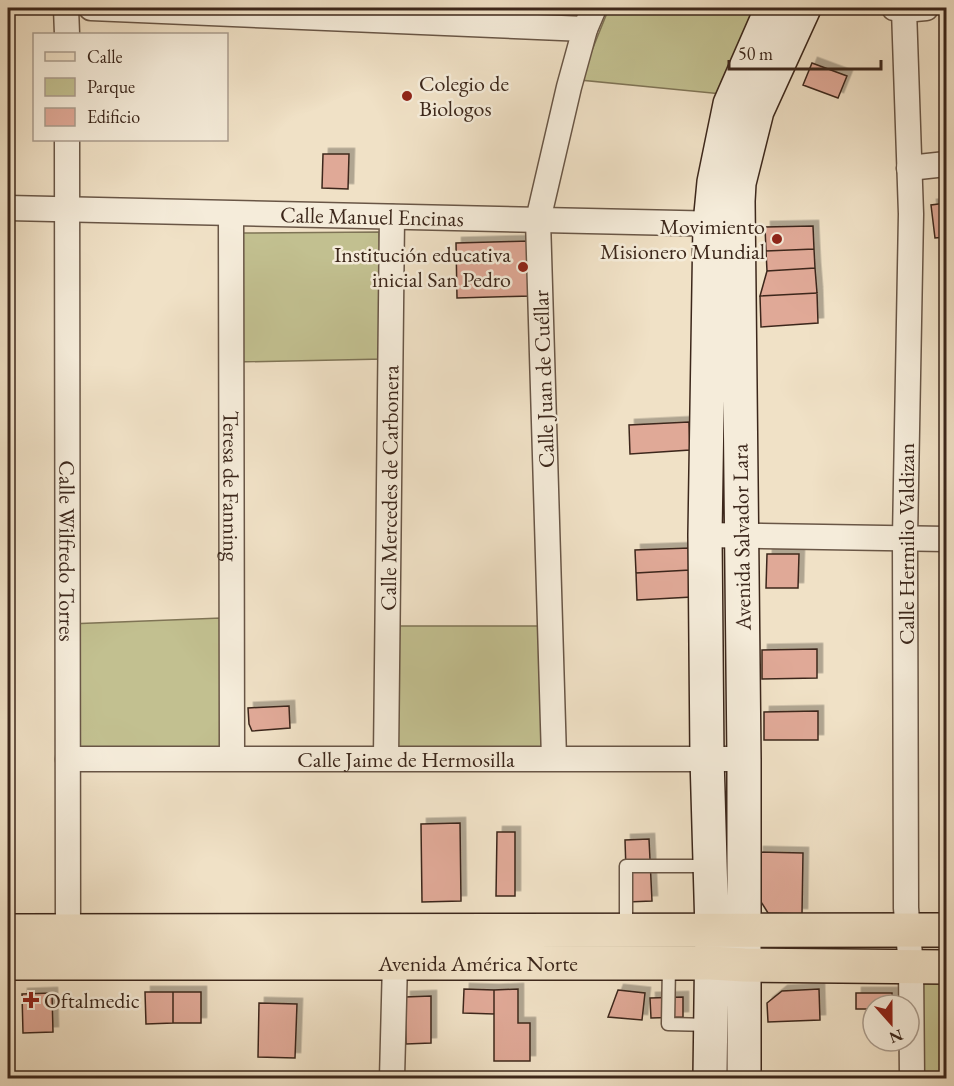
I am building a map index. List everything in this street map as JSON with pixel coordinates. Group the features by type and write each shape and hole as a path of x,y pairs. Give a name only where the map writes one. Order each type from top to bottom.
{"main road":[{"name":"Avenida América Norte","path":"8,931 946,930"},
{"name":"Avenida América Norte","path":"8,963 711,963 946,967"}],"street":[{"path":"66,8 67,33"},
{"path":"91,8 590,18"},
{"name":"Avenida Salvador Lara","path":"744,1078 741,536 724,224 714,182 730,104 772,8"},
{"name":"Avenida Salvador Lara","path":"710,1078 712,930 707,758 705,535 724,224 739,183 757,111 804,8"},
{"name":"Calle Hermilio Valdizan","path":"908,8 910,214 905,538 906,908 911,967 912,1078"},
{"name":"Calle Juan de Cuéllar","path":"554,758 538,220 569,87 590,18"},
{"name":"Calle Wilfredo Torres","path":"67,141 68,963"},
{"path":"909,168 946,164"},
{"name":"Calle Manuel Encinas","path":"8,208 724,224"},
{"name":"Teresa de Fanning","path":"231,214 232,758"},
{"name":"Calle Mercedes de Carbonera","path":"386,758 392,217"},
{"path":"705,535 946,539"},
{"name":"Calle Jaime de Hermosilla","path":"68,759 744,759"},
{"path":"392,1078 395,963"}],"lane":[{"path":"626,930 626,866 710,866"},
{"path":"669,963 668,1024 711,1025"}],"green space":[{"path":"609,8 756,9 722,94 580,80"},
{"path":"379,232 384,359 236,362 242,233"},
{"path":"221,618 224,752 65,749 68,624"},
{"path":"397,626 541,626 543,750 394,749"},
{"path":"946,980 946,1078 921,1078 920,981"}],"building":[{"path":"812,63 847,76 838,98 803,85"},
{"path":"323,154 349,154 348,189 322,188"},
{"path":"946,203 946,237 935,238 931,205"},
{"path":"813,226 814,249 766,251 765,227"},
{"path":"531,241 532,296 457,298 456,243"},
{"path":"814,249 815,268 767,271 766,251"},
{"path":"815,268 817,293 760,296 767,271"},
{"path":"817,293 818,323 761,327 760,296"},
{"path":"689,422 690,450 630,454 629,425"},
{"path":"690,548 690,570 636,573 635,550"},
{"path":"767,554 799,554 798,588 766,588"},
{"path":"690,570 692,597 637,600 636,573"},
{"path":"817,649 817,678 762,679 762,650"},
{"path":"289,706 290,728 252,731 248,708"},
{"path":"818,711 818,740 764,740 764,712"},
{"path":"460,823 461,901 422,902 421,824"},
{"path":"497,832 515,832 515,896 496,896"},
{"path":"649,839 652,901 627,902 625,840"},
{"path":"758,852 803,853 802,914 768,913 758,897"},
{"path":"464,989 494,990 494,1014 463,1013"},
{"path":"518,989 518,1023 530,1023 530,1061 494,1061 494,990"},
{"path":"819,989 820,1020 768,1022 767,1003 782,991"},
{"path":"618,990 645,993 642,1020 608,1017"},
{"path":"145,992 173,992 173,1023 146,1024"},
{"path":"173,992 201,992 201,1023 173,1023"},
{"path":"52,993 53,1032 23,1033 22,994"},
{"path":"856,993 861,993 861,1009 856,1009"},
{"path":"431,996 431,1043 406,1044 405,997"},
{"path":"683,997 683,1017 651,1018 650,998"},
{"path":"259,1003 297,1004 295,1058 258,1057"}],"place":[{"name":"Colegio de Biologos","path":"407,96"},
{"name":"Movimiento Misionero Mundial","path":"777,239"},
{"name":"Institución educativa inicial San Pedro","path":"523,267"},
{"name":"Oftalmedic","path":"31,1000"}]}
